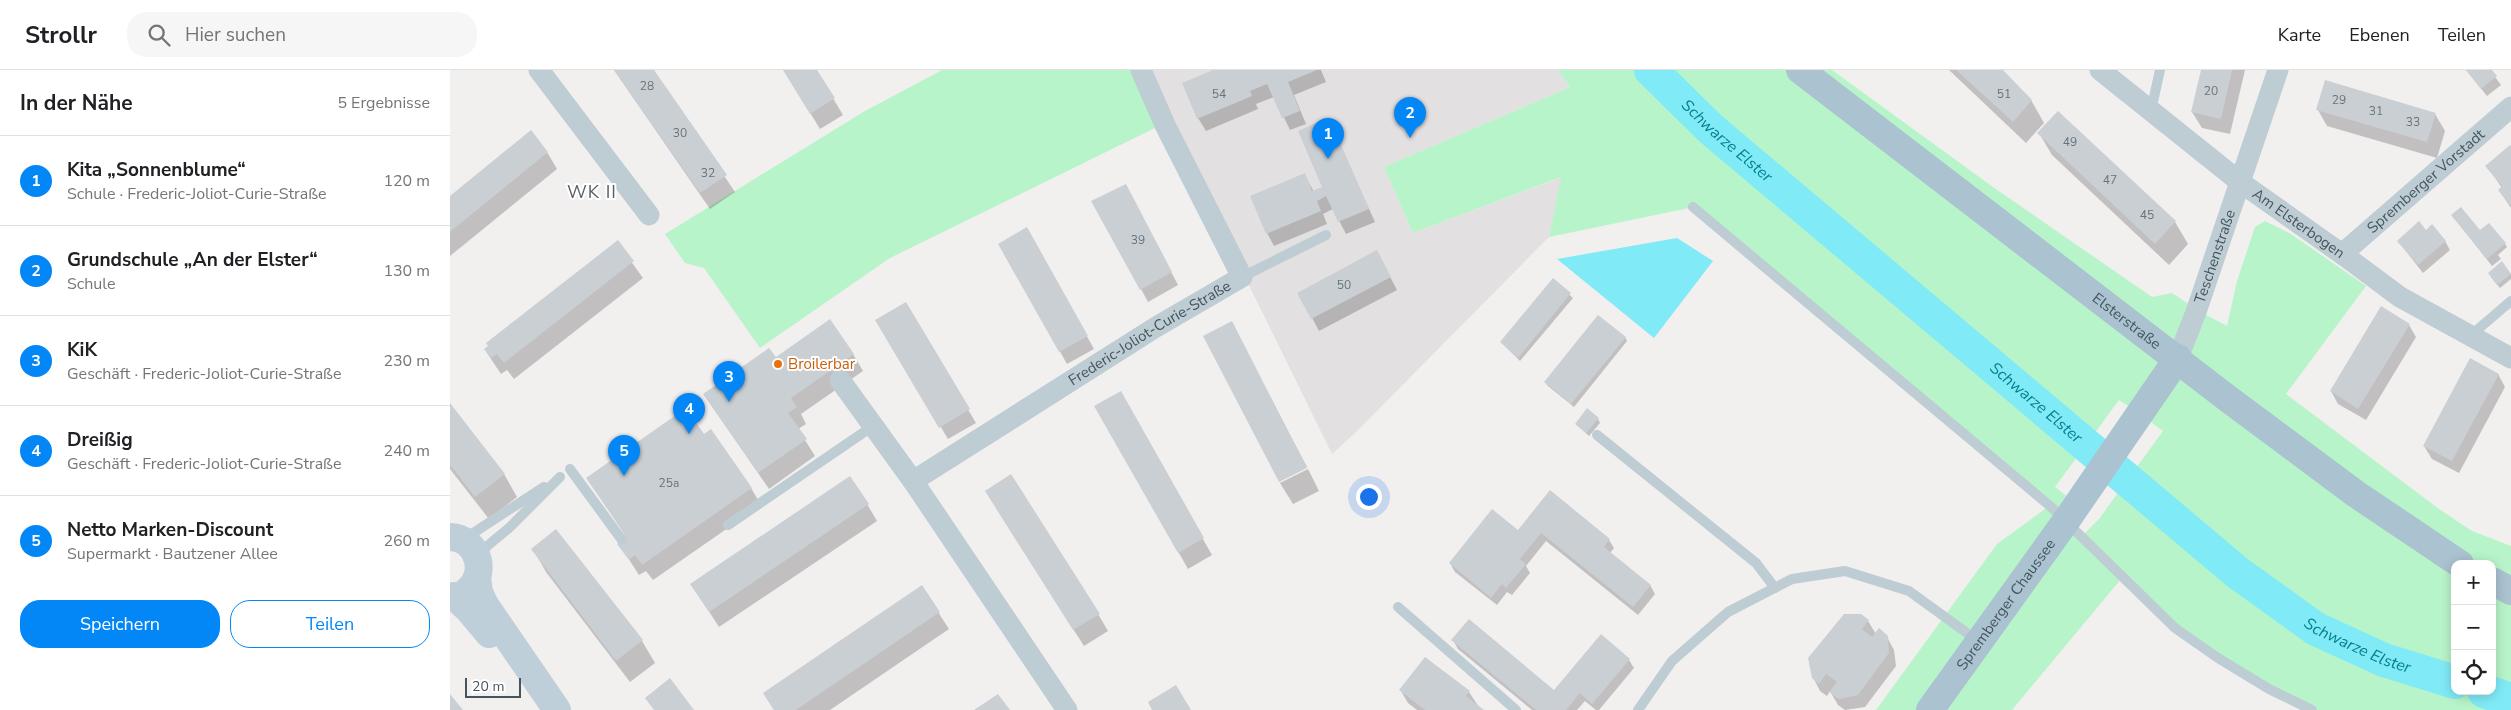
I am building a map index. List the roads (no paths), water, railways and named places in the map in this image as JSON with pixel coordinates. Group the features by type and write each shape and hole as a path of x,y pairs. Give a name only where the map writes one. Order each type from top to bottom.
{"main road":[{"name":"Elsterstraße","path":"1800,70 2090,294 2178,358 2227,398 2348,488 2454,560"},
{"name":"Spremberger Chaussee","path":"1930,710 2066,521 2178,358"},
{"path":"2496,583 2511,591"}],"street":[{"path":"539,70 649,215"},
{"name":"Frederic-Joliot-Curie-Straße","path":"913,481 1156,326 1242,277 1165,125 1141,70"},
{"name":"Am Elsterbogen","path":"2100,70 2240,182 2400,297 2511,358"},
{"name":"Teschenstraße","path":"2178,358 2278,70"},
{"name":"Spremberger Vorstadt","path":"2342,254 2511,108"},
{"path":"840,380 913,481 1067,710"},
{"path":"456,539 475,551 479,592 485,604 552,704"},
{"path":"452,596 468,590 478,572"},
{"path":"452,596 468,608 525,677 552,704"}],"lane":[{"path":"2151,110 2160,70"},
{"path":"1693,206 2066,521 2175,628 2218,658 2269,689 2312,710"},
{"path":"1242,277 1326,235"},
{"path":"2470,336 2511,301"},
{"path":"728,526 873,426"},
{"path":"1597,435 1756,564 1775,588"},
{"path":"570,469 622,540"},
{"path":"456,539 560,477 510,527 486,547 481,556 478,572"},
{"path":"1638,710 1672,661 1728,612 1792,579 1845,571 1910,591 1979,642"},
{"path":"1398,607 1516,710"}],"water":[{"path":"1677,238 1713,261 1654,338 1557,259"}],"waterway":[{"name":"Schwarze Elster","path":"1651,70 1711,129 2238,573 2316,629 2384,660 2451,681"},
{"name":"Schwarze Elster","path":"2496,695 2511,700"}],"place":[{"name":"Grundschule „An der Elster“","path":"1410,138"},
{"name":"Kita „Sonnenblume“","path":"1328,159"},
{"name":"Broilerbar","path":"778,364"},
{"name":"KiK","path":"729,402"},
{"name":"Dreißig","path":"689,434"},
{"name":"Netto Marken-Discount","path":"624,476"}],"district":[{"name":"WK II","path":"592,192"}]}
